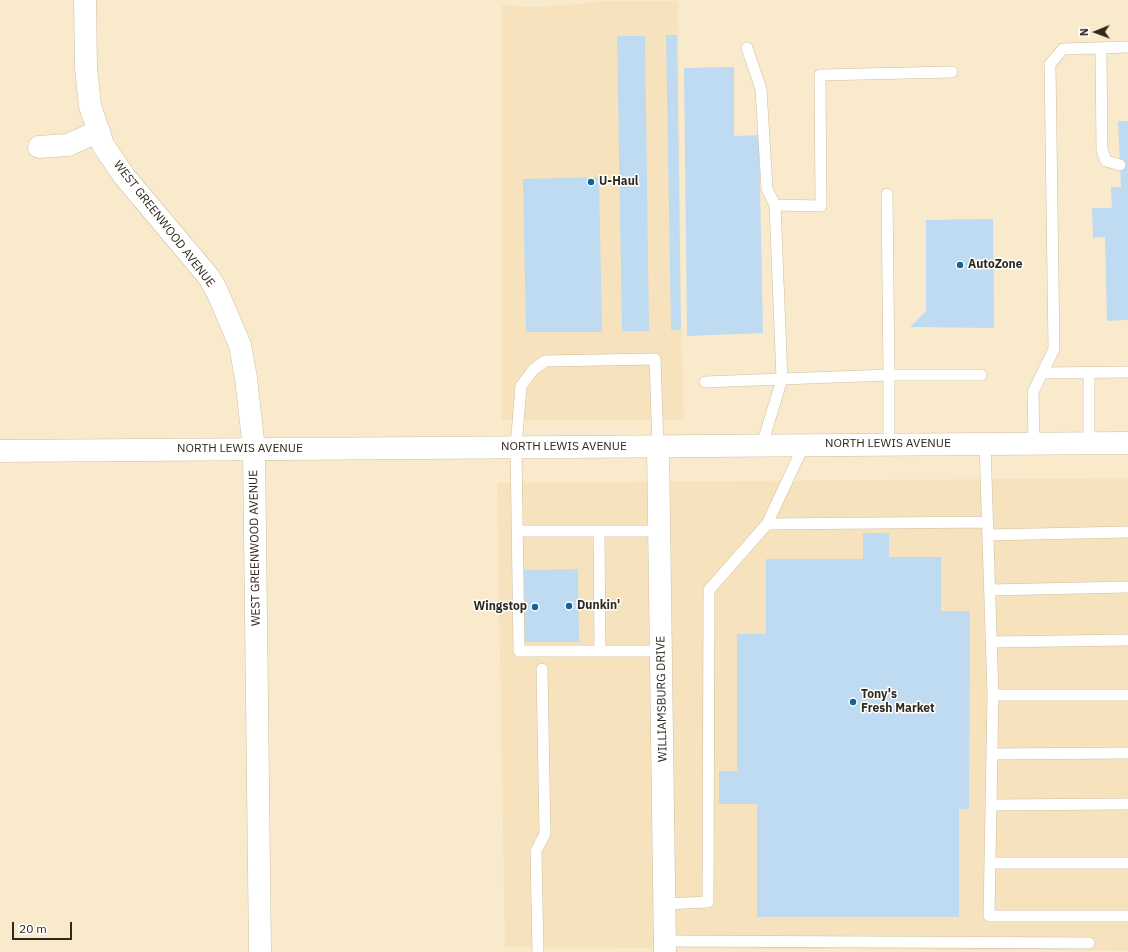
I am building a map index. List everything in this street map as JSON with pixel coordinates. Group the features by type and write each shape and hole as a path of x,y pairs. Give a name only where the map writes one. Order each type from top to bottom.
{"street":[{"name":"WEST GREENWOOD AVENUE","path":"85,0 86,68 90,106 103,145 124,176 208,276 216,289 240,345 246,378 254,449 260,952"},
{"path":"39,147 68,145 98,132"},
{"name":"NORTH LEWIS AVENUE","path":"0,451 1128,443"},
{"name":"WILLIAMSBURG DRIVE","path":"658,446 665,946"}],"lane":[{"path":"1034,443 1033,392 1054,349 1050,64 1063,49 1128,47"},
{"path":"747,48 761,89 768,189 776,205 782,379 762,445"},
{"path":"1101,48 1102,150 1106,161 1120,165"},
{"path":"776,205 821,206 820,75 952,72"},
{"path":"887,194 889,444"},
{"path":"658,446 655,359 545,361 533,370 521,386 516,447 519,651 661,651"},
{"path":"1042,373 1128,372"},
{"path":"1089,373 1089,443"},
{"path":"705,382 889,376 981,375"},
{"path":"986,444 993,695 989,916 1128,916"},
{"path":"665,904 708,902 709,590 767,524 804,445"},
{"path":"767,524 988,522"},
{"path":"517,531 659,531"},
{"path":"599,531 600,651"},
{"path":"988,535 1128,532"},
{"path":"990,590 1128,587"},
{"path":"992,642 1128,640"},
{"path":"538,952 536,851 545,834 542,669"},
{"path":"993,695 1128,695"},
{"path":"992,754 1128,753"},
{"path":"991,805 1128,804"},
{"path":"990,864 1128,863"},
{"path":"665,946 1088,943"}],"shaded area":[{"name":"U-Haul","path":"602,1 678,1 681,330 684,420 502,420 502,5 532,7"},
{"path":"1128,478 1128,951 505,947 497,483"}],"building":[{"path":"666,35 677,35 681,330 671,330"},
{"path":"617,36 645,36 649,331 622,331"},
{"path":"734,67 734,136 759,135 763,333 687,336 684,68"},
{"path":"1118,121 1128,121 1128,320 1107,321 1105,237 1093,238 1092,208 1112,208 1111,187 1121,187"},
{"path":"599,177 602,332 526,332 523,179"},
{"name":"AutoZone","path":"993,219 994,328 910,327 926,311 926,220"},
{"name":"Tony's Fresh Market","path":"863,533 889,533 889,557 941,557 941,611 970,611 969,809 959,809 959,917 757,917 757,804 719,804 719,771 737,771 737,634 766,634 766,559 863,559"},
{"path":"578,569 579,642 525,642 524,570"}],"place":[{"name":"U-Haul","path":"591,182"},
{"name":"AutoZone","path":"960,265"},
{"name":"Dunkin'","path":"569,606"},
{"name":"Wingstop","path":"535,607"},
{"name":"Tony's Fresh Market","path":"853,702"}]}
